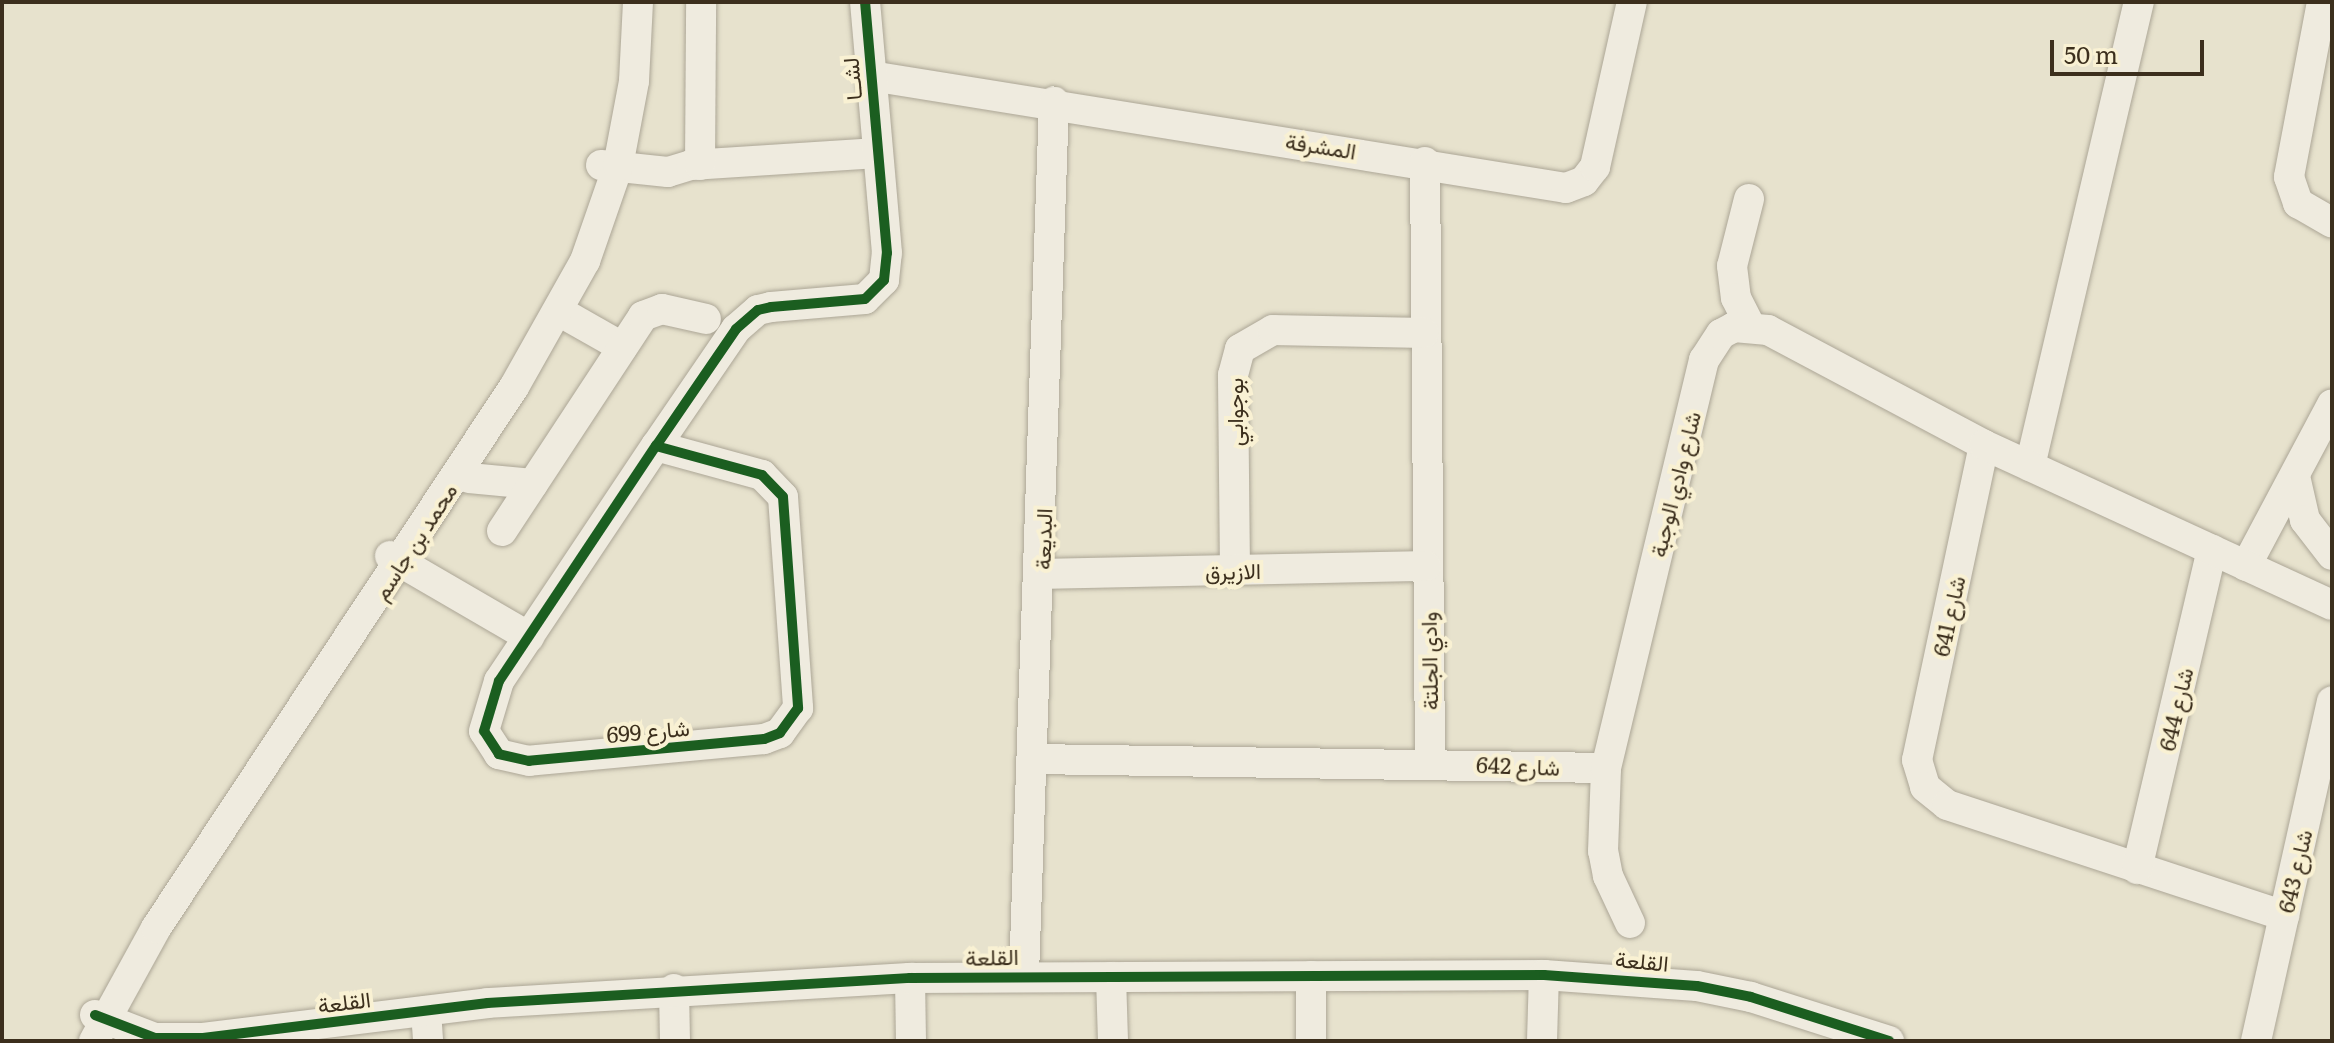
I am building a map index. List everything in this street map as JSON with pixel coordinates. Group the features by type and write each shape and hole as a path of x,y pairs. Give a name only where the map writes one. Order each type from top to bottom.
{"street":[{"name":"محمد بن جاسم","path":"401,551 458,484 600,229 612,156 627,2"},
{"name":"محمد بن جاسم","path":"99,1019 401,551 546,311 584,228 612,156 634,81 638,2"},
{"path":"634,81 650,39 650,2"},
{"path":"696,165 701,2"},
{"name":"لشــا","path":"865,2 878,153"},
{"path":"2030,466 2139,2"},
{"path":"2322,2 2289,177 2298,203 2332,223"},
{"name":"المشرفة","path":"871,76 1425,162 1557,189 1584,181 1598,158 1626,3"},
{"name":"البديعة","path":"1024,975 1041,574 1054,102"},
{"path":"612,156 668,172 696,165 878,153"},
{"name":"شارع 699","path":"656,446 762,475 783,497 800,691 790,722 764,739 512,759 489,744 485,717 499,681 656,446 747,317 771,307 848,302 876,291 888,267 878,153"},
{"name":"وادي الجلتة","path":"1425,162 1424,333 1430,762"},
{"path":"1749,199 1732,266 1736,298 1750,325 1984,445 2332,605"},
{"path":"458,484 571,318 602,255 600,229"},
{"path":"502,531 622,347 652,311 706,319"},
{"path":"571,318 622,347"},
{"name":"شارع وادي الوجبة","path":"1630,923 1608,876 1603,851 1606,768 1704,360 1721,334 1750,325"},
{"name":"بوجوابي","path":"1235,570 1233,375 1240,349 1273,330 1424,333"},
{"path":"2246,566 2332,404"},
{"name":"شارع 641","path":"1984,445 1917,760 1919,774 1935,798 1947,805 2284,916"},
{"path":"2295,476 2305,520 2332,555"},
{"path":"458,484 533,484"},
{"name":"شارع 644","path":"2137,869 2212,550"},
{"path":"401,551 445,593 465,598 529,637"},
{"name":"الازيرق","path":"1041,574 1426,566"},
{"name":"شارع 643","path":"2256,1041 2332,701"},
{"path":"1033,759 1430,762"},
{"name":"شارع 642","path":"1430,762 1606,768"},
{"name":"القلعة","path":"99,1019 160,1021 176,1037 232,1038 426,1011 674,989 1024,975 1544,975 1697,986 1751,997 1889,1041"},
{"path":"1542,1041 1544,975"},
{"path":"1311,976 1311,1041"},
{"path":"1111,977 1113,1041"},
{"path":"910,978 911,1041"},
{"path":"674,989 675,1041"},
{"path":"426,1011 428,1041"}],"cycle path":[{"path":"656,446 762,475 783,497 798,708 780,733 764,739 529,761 499,754 484,731 499,681 656,446 736,329 758,310 865,299 884,280 887,253 865,2"},
{"path":"95,1015 155,1038 203,1038 488,1003 910,978 1544,975 1697,986 1751,997 1889,1041"}]}
